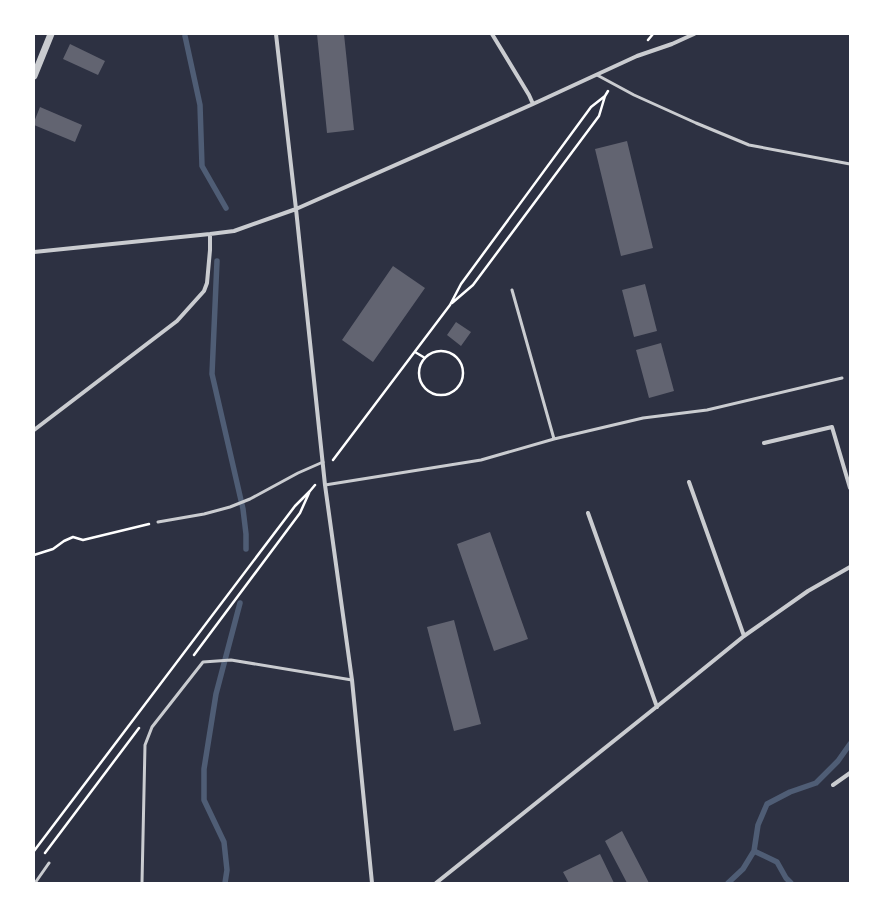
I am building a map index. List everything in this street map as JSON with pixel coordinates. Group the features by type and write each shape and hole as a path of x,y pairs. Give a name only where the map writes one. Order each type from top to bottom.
{"street":[{"path":"34,76 51,34"},
{"path":"276,34 325,485 352,680 372,883"},
{"path":"492,34 534,104"},
{"path":"34,252 234,231 296,209 534,104 637,56 672,44 694,34"},
{"path":"34,430 177,321 204,291 207,284 210,234"},
{"path":"764,443 832,427 850,488"},
{"path":"689,482 744,636"},
{"path":"588,513 657,707"},
{"path":"436,883 744,636 808,591 850,567"},
{"path":"833,785 850,773"}],"lane":[{"path":"597,75 634,95 749,146 850,164"},
{"path":"512,290 554,439"},
{"path":"325,485 481,460 554,439 643,418 706,410 842,378"},
{"path":"158,522 204,514 230,507 250,499 298,473 323,462"},
{"path":"142,883 146,746 152,727 203,662 231,660 352,680"},
{"path":"35,883 49,863"}],"path":[{"path":"337,455 450,305 461,284 591,107 605,96 599,116 473,285 450,305"},
{"path":"438,351 452,353 457,357 461,363 463,378 455,390 441,395 434,394 423,385 419,371 425,358 430,353 438,351"},
{"path":"415,352 425,358"},
{"path":"34,851 295,506 310,491"},
{"path":"34,555 53,549 64,541 73,537 83,540 158,522"}],"building":[{"path":"317,34 344,34 354,130 327,133"},
{"path":"70,44 105,61 98,75 63,59"},
{"path":"40,107 82,125 75,142 34,125"},
{"path":"627,141 653,248 621,256 595,149"},
{"path":"393,266 425,288 373,362 342,340"},
{"path":"645,284 657,331 634,337 622,290"},
{"path":"456,322 471,332 461,346 447,335"},
{"path":"661,343 674,391 649,398 636,350"},
{"path":"490,532 528,639 494,651 457,544"},
{"path":"454,620 481,724 454,731 427,627"},
{"path":"622,831 649,883 627,883 605,841"},
{"path":"600,854 614,883 569,883 563,872"}],"waterway":[{"path":"185,36 200,105 202,166 226,208"},
{"path":"217,261 212,374 243,509 246,549"},
{"path":"225,883 227,870 224,842 204,800 204,769 216,694 240,603"},
{"path":"728,883 743,869 754,851 758,825 767,804 790,792 816,783 838,761 850,744"},
{"path":"754,851 777,862 786,878 791,883"}]}
